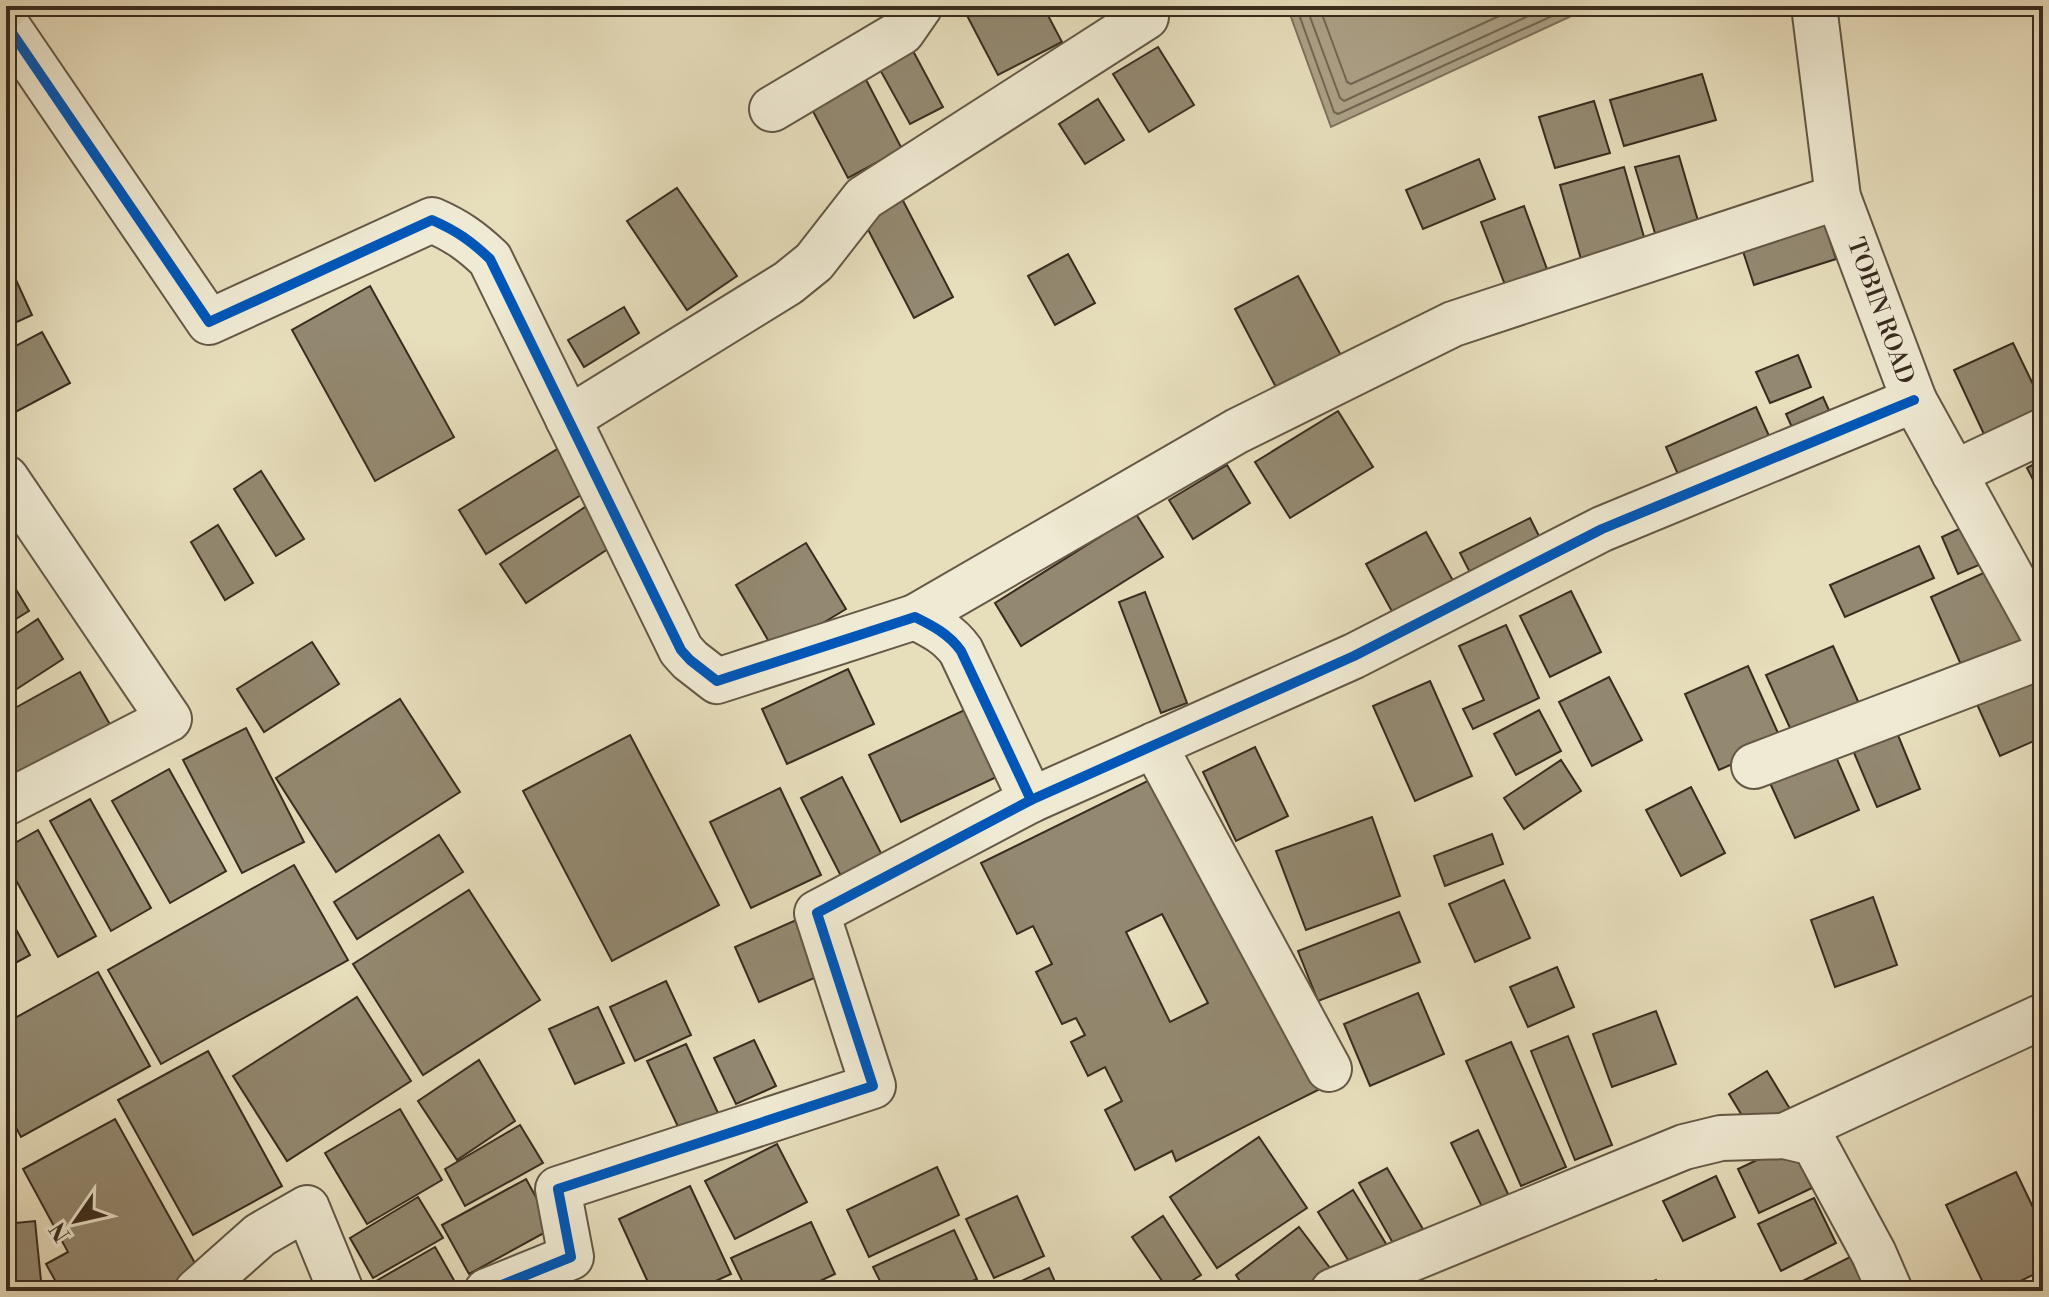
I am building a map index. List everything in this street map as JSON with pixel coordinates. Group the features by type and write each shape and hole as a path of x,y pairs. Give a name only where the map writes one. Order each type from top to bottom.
{"street":[{"path":"772,109 902,32 920,6"},
{"path":"568,419 788,283 814,262 864,198 1146,17 1144,6"},
{"name":"TOBIN ROAD","path":"1814,6 1838,197 1914,400 2043,634"},
{"path":"6,24 209,322 432,220 456,231 490,259 681,650 717,681 915,617 1237,431 1453,324 1838,197"},
{"path":"487,1291 571,1257 558,1189 873,1086 817,913 1031,800 1354,656 1602,529 1914,400"},
{"path":"1954,473 2043,431"},
{"path":"6,478 169,719 6,803"},
{"path":"915,617 937,628 961,651 1031,800"},
{"path":"1754,766 2043,656"},
{"path":"1154,745 1329,1069"},
{"path":"1784,1136 2043,1016"},
{"path":"1333,1291 1684,1147 1721,1138 1784,1136 1814,1143 1874,1254 1890,1291"},
{"path":"197,1291 260,1235 307,1208 341,1291"}],"water":[{"path":"1287,6 1593,6 1331,127"}],"building":[{"path":"962,6 1043,6 1062,42 998,75"},
{"path":"1158,47 1194,105 1149,132 1113,74"},
{"path":"912,49 943,107 910,124 878,66"},
{"path":"862,72 902,149 848,178 807,100"},
{"path":"1702,74 1716,120 1624,146 1610,100"},
{"path":"1098,99 1124,140 1085,164 1059,124"},
{"path":"1594,101 1610,153 1555,168 1539,117"},
{"path":"1679,156 1701,231 1658,243 1635,167"},
{"path":"1479,159 1495,199 1423,229 1406,190"},
{"path":"1624,167 1648,251 1584,270 1560,185"},
{"path":"677,188 737,276 687,310 627,221"},
{"path":"900,195 953,297 914,318 861,216"},
{"path":"1524,206 1552,283 1510,298 1481,222"},
{"path":"1820,210 1836,259 1754,285 1738,236"},
{"path":"1068,254 1095,303 1055,325 1028,276"},
{"path":"6,258 32,315 6,327"},
{"path":"1298,276 1343,359 1279,393 1235,309"},
{"path":"370,286 454,437 375,481 292,330"},
{"path":"624,307 639,333 584,367 568,340"},
{"path":"42,332 70,383 8,416 6,351"},
{"path":"2043,337 2043,365 2033,341"},
{"path":"2013,343 2043,405 2043,420 1989,445 1954,370"},
{"path":"1798,355 1811,387 1770,403 1756,372"},
{"path":"1823,397 1837,428 1800,445 1786,414"},
{"path":"1756,407 1774,447 1684,488 1666,447"},
{"path":"1338,411 1373,467 1290,518 1255,462"},
{"path":"567,443 594,487 486,554 459,510"},
{"path":"2043,459 2043,499 2027,468"},
{"path":"1227,465 1250,503 1193,539 1169,500"},
{"path":"261,471 304,539 276,556 234,489"},
{"path":"594,501 620,541 526,603 500,564"},
{"path":"1136,514 1163,557 1021,646 995,603"},
{"path":"1530,518 1549,556 1480,592 1460,553"},
{"path":"1978,520 1995,558 1958,574 1942,537"},
{"path":"218,525 253,583 225,600 191,542"},
{"path":"1426,532 1461,595 1401,628 1366,564"},
{"path":"806,543 846,609 775,652 736,585"},
{"path":"1919,546 1934,578 1845,617 1830,585"},
{"path":"1992,569 2023,640 1962,667 1931,597"},
{"path":"6,573 29,611 6,625"},
{"path":"1571,591 1601,652 1550,677 1520,616"},
{"path":"1145,592 1187,703 1161,713 1119,602"},
{"path":"38,619 63,659 6,696 6,640"},
{"path":"1506,625 1539,698 1473,729 1463,709 1484,700 1459,646"},
{"path":"312,642 339,684 264,732 237,689"},
{"path":"1833,646 1862,710 1795,739 1766,675"},
{"path":"1748,666 1782,742 1719,770 1685,694"},
{"path":"2043,668 2043,737 2000,756 1972,693"},
{"path":"848,669 874,724 787,764 762,709"},
{"path":"80,672 116,735 14,792 6,777 6,713"},
{"path":"1609,677 1642,740 1592,766 1559,702"},
{"path":"1430,681 1472,776 1415,801 1373,706"},
{"path":"400,699 460,792 336,872 276,778"},
{"path":"973,706 1005,773 901,822 869,755"},
{"path":"1539,710 1561,751 1516,775 1494,734"},
{"path":"1893,723 1920,789 1877,807 1849,741"},
{"path":"246,728 304,842 242,873 183,760"},
{"path":"630,735 719,905 612,961 523,791"},
{"path":"1830,743 1859,810 1795,838 1765,772"},
{"path":"1255,747 1288,816 1236,841 1203,772"},
{"path":"1561,760 1581,791 1524,829 1504,798"},
{"path":"1180,765 1338,1080 1176,1161 1172,1151 1135,1170 1105,1110 1122,1101 1105,1067 1088,1076 1071,1042 1085,1035 1076,1018 1062,1024 1036,972 1052,964 1033,926 1017,934 981,863","holes":["1162,914 1208,1003 1170,1022 1126,932"]},
{"path":"169,769 226,871 170,903 112,801"},
{"path":"842,777 885,861 844,882 801,798"},
{"path":"1691,787 1725,853 1681,876 1646,810"},
{"path":"780,788 821,875 751,908 710,822"},
{"path":"90,799 151,908 111,931 50,821"},
{"path":"1372,817 1400,896 1306,930 1276,851"},
{"path":"38,830 96,936 58,957 6,862 6,848"},
{"path":"1492,834 1503,864 1445,886 1434,856"},
{"path":"439,835 463,872 357,939 334,902"},
{"path":"294,865 348,960 161,1064 108,970"},
{"path":"1504,880 1530,938 1475,962 1449,904"},
{"path":"469,890 540,1000 423,1075 353,964"},
{"path":"1873,897 1897,965 1835,987 1811,920"},
{"path":"6,911 30,955 6,968"},
{"path":"1399,912 1420,962 1318,1001 1298,951"},
{"path":"803,917 828,972 759,1002 735,947"},
{"path":"1557,967 1574,1007 1528,1027 1510,987"},
{"path":"98,972 150,1066 21,1137 6,1109 6,1023"},
{"path":"666,981 691,1035 635,1061 610,1007"},
{"path":"1418,993 1444,1054 1370,1086 1344,1024"},
{"path":"357,997 411,1081 287,1161 233,1076"},
{"path":"598,1007 624,1063 575,1084 549,1029"},
{"path":"1656,1011 1676,1064 1612,1087 1593,1034"},
{"path":"1568,1036 1612,1145 1575,1160 1531,1051"},
{"path":"754,1040 776,1086 736,1104 714,1058"},
{"path":"1511,1042 1566,1167 1521,1186 1466,1061"},
{"path":"686,1044 719,1115 681,1133 647,1061"},
{"path":"208,1051 282,1186 193,1235 118,1100"},
{"path":"479,1060 515,1121 457,1160 418,1101"},
{"path":"1767,1071 1790,1109 1752,1132 1729,1094"},
{"path":"400,1109 442,1180 367,1224 325,1153"},
{"path":"115,1119 201,1274 169,1291 61,1291 46,1264 68,1252 23,1169"},
{"path":"520,1125 543,1163 465,1206 445,1169"},
{"path":"1478,1130 1509,1196 1483,1209 1451,1143"},
{"path":"1259,1137 1307,1208 1217,1268 1170,1197"},
{"path":"777,1144 807,1202 735,1239 705,1181"},
{"path":"1791,1144 1812,1188 1759,1213 1738,1169"},
{"path":"937,1167 959,1215 869,1257 847,1210"},
{"path":"1387,1168 1423,1229 1394,1245 1359,1183"},
{"path":"2016,1172 2043,1228 2043,1270 2000,1291 1987,1291 1946,1205"},
{"path":"1716,1176 1735,1217 1683,1241 1663,1201"},
{"path":"526,1179 553,1228 469,1274 442,1225"},
{"path":"690,1186 731,1274 694,1291 652,1291 619,1219"},
{"path":"1353,1190 1388,1247 1353,1268 1318,1212"},
{"path":"1017,1196 1044,1256 994,1278 966,1219"},
{"path":"418,1197 443,1238 373,1278 350,1238"},
{"path":"1814,1198 1836,1243 1781,1271 1758,1224"},
{"path":"1163,1216 1201,1275 1176,1291 1169,1291 1132,1237"},
{"path":"35,1221 42,1291 6,1291 6,1224"},
{"path":"811,1222 835,1274 799,1291 747,1291 731,1258"},
{"path":"1299,1227 1333,1272 1297,1291 1246,1291 1236,1275"},
{"path":"954,1230 977,1279 952,1291 885,1291 873,1267"},
{"path":"435,1247 455,1282 439,1291 382,1291 376,1281"},
{"path":"1850,1257 1865,1286 1854,1291 1783,1291"},
{"path":"1049,1268 1059,1291 1000,1291"},
{"path":"1656,1280 1661,1291 1630,1291 1630,1290"}],"cycle path":[{"path":"6,24 209,322 432,220 456,232 490,259 681,650 690,660 717,681 915,617 946,635 961,651 1031,800"},
{"path":"487,1291 571,1257 558,1189 873,1086 817,913 1031,800 1354,656 1602,529 1914,400"}]}
